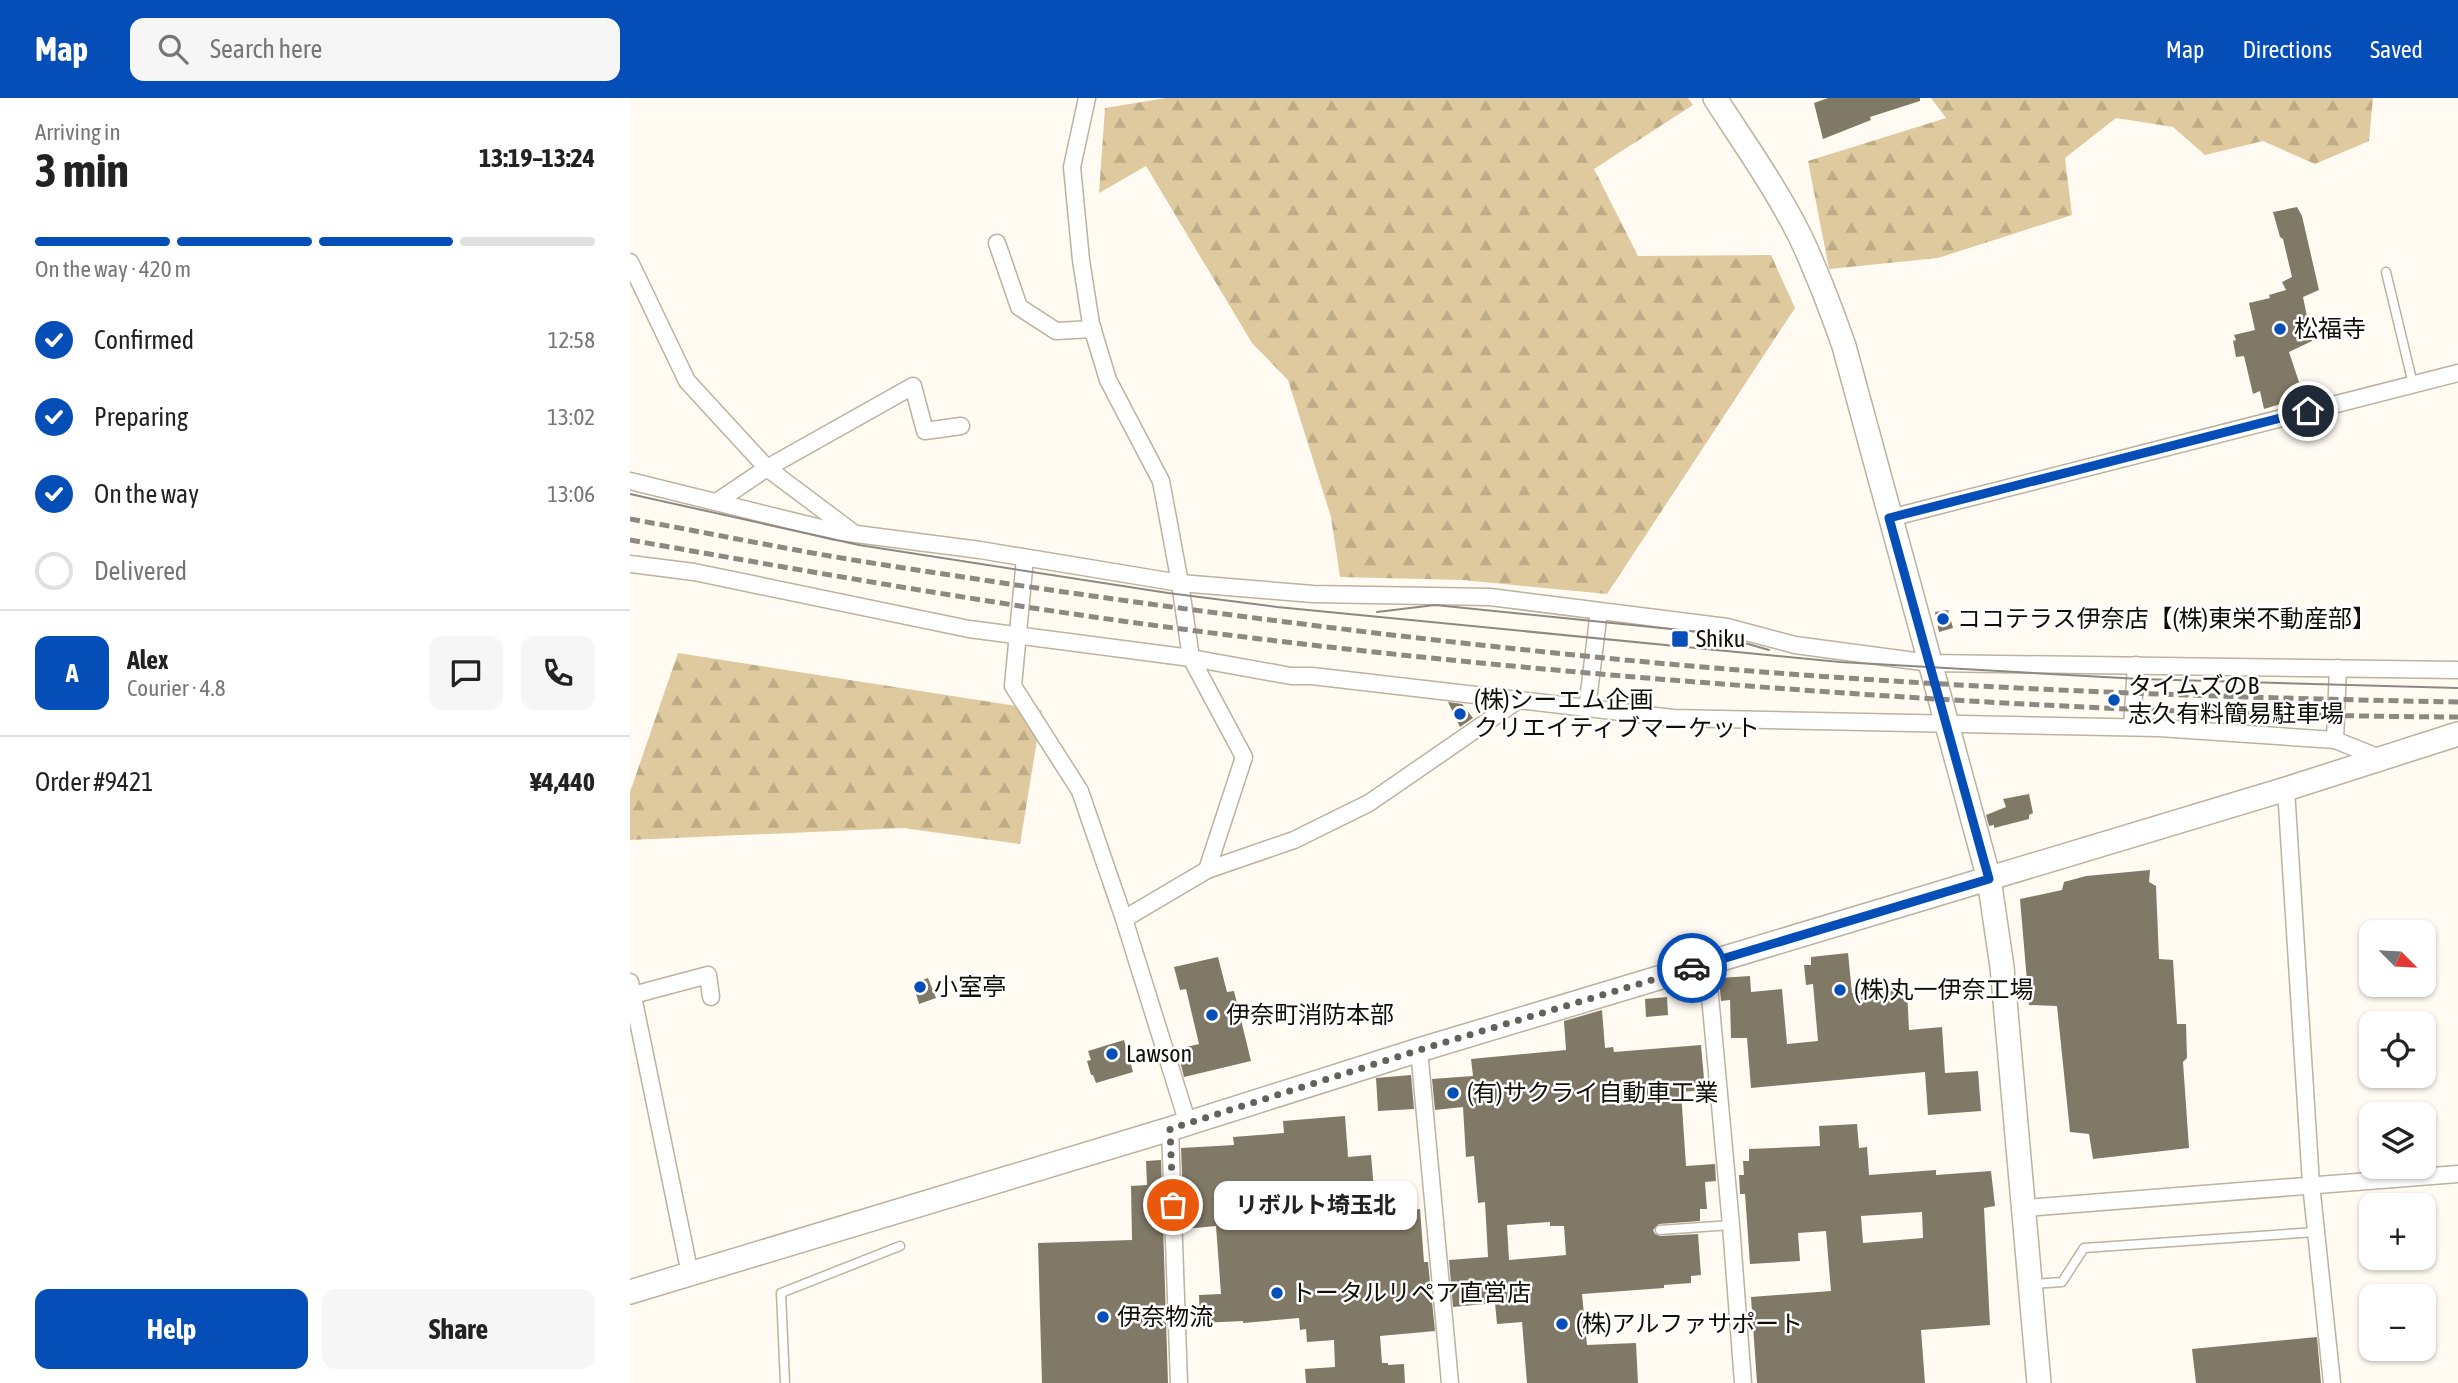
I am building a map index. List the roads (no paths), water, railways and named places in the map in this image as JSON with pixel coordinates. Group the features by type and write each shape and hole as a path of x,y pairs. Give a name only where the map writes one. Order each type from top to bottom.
{"street":[{"path":"1087,98 1072,167 1081,260 1093,329 1108,380 1161,481 1191,658 1244,757 1207,870"},
{"path":"1715,98 1799,234 1844,346 1989,879 2002,967 2039,1383"},
{"path":"997,243 1019,307 1056,331 1093,329"},
{"path":"630,262 687,381 767,468 853,533"},
{"path":"1889,518 2458,373"},
{"path":"718,502 767,468 913,386 925,431 961,426"},
{"path":"630,481 833,531 1180,583 1312,594 1490,597 1727,627 1795,645 1930,663 2458,670"},
{"path":"1025,558 1013,686 1080,791 1124,919 1179,1126 1179,1383"},
{"path":"630,564 694,572 1017,637 1191,658 1291,676 1312,676 1587,709 1673,718 2132,727 2335,740 2380,758"},
{"path":"1587,709 1599,611"},
{"path":"2132,727 2136,665"},
{"path":"2335,740 2338,668"},
{"path":"1124,919 1207,870 1294,841 1368,803 1517,701"},
{"path":"630,1293 1419,1050 2453,737"},
{"path":"2286,789 2311,1184 2332,1383"},
{"path":"1707,963 1743,1383"},
{"path":"690,1274 631,988 708,975 710,997"},
{"path":"1419,1050 1450,1383"},
{"path":"2025,1208 2458,1174"}],"lane":[{"path":"2386,272 2413,384"},
{"path":"1660,1230 1731,1225"},
{"path":"2030,1284 2062,1282 2084,1248 2316,1232"},
{"path":"785,1383 780,1293 900,1247"}],"tram line":[{"path":"630,494 859,545 1168,593 1277,607 1840,662 2140,679 2458,688"},
{"path":"1377,612 1435,605 1710,633 1769,650"}],"railway":[{"path":"630,519 853,560 1072,593 1260,619 1542,652 1738,670 1944,684 2149,694 2458,702"},
{"path":"630,540 938,593 1122,621 1285,642 1530,668 1945,700 2202,712 2458,717"}],"place":[{"name":"松福寺","path":"2280,329"},
{"name":"ココテラス伊奈店【(株)東栄不動産部】","path":"1943,619"},
{"name":"Shiku","path":"1680,639"},
{"name":"タイムズのB 志久有料簡易駐車場","path":"2114,700"},
{"name":"(株)シーエム企画 クリエイティブマーケット","path":"1460,714"},
{"name":"小室亭","path":"920,987"},
{"name":"(株)丸一伊奈工場","path":"1840,990"},
{"name":"伊奈町消防本部","path":"1212,1015"},
{"name":"Lawson","path":"1112,1054"},
{"name":"(有)サクライ自動車工業","path":"1453,1093"},
{"name":"リボルト埼玉北","path":"1173,1205"},
{"name":"トータルリペア直営店","path":"1277,1293"},
{"name":"伊奈物流","path":"1103,1317"},
{"name":"(株)アルファサポート","path":"1562,1324"}]}
